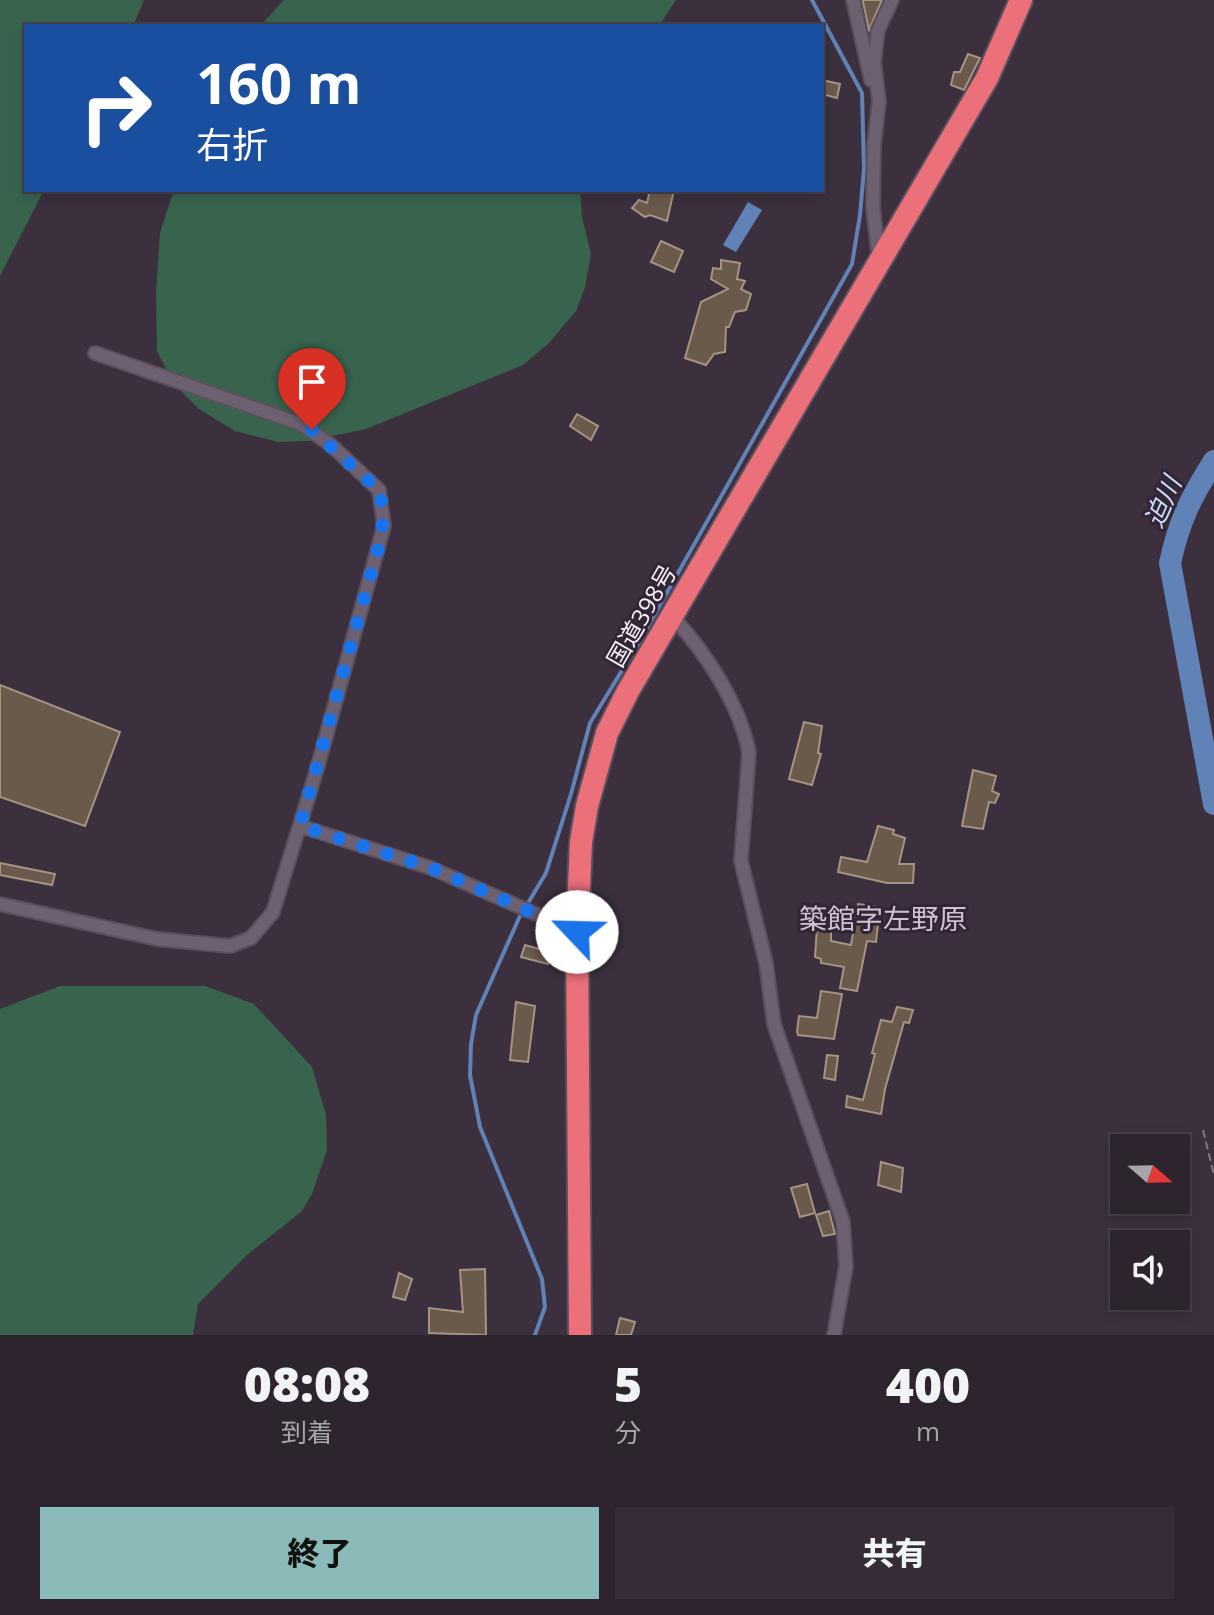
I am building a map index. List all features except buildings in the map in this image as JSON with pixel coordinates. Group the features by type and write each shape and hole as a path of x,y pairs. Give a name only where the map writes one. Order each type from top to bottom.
{"highway":[{"name":"国道398号","path":"580,1335 577,932 581,842 607,733 672,616 987,78 1021,0"}],"street":[{"path":"853,0 867,69 879,101"},
{"path":"879,263 873,207 874,145 879,101 874,62 878,30 892,0"},
{"path":"0,904 157,939 230,946 251,938 273,912 384,526 379,490 331,445 301,424 95,353"},
{"path":"672,616 688,633 716,675 746,737 749,752 741,861 766,963 774,1024 843,1222 846,1266 834,1335"},
{"path":"300,826 431,868 577,932"}],"path":[{"path":"1203,1130 1214,1175"}],"green space":[{"path":"0,0 144,0 134,24 24,24 24,192 43,192 0,276"},
{"path":"284,0 676,0 660,24 262,24"},
{"path":"173,192 580,192 582,217 591,254 585,287 576,311 549,343 523,365 366,429 308,441 278,442 235,431 199,409 174,384 157,351 156,292 160,233"},
{"path":"60,986 205,986 254,1004 312,1067 326,1115 327,1150 312,1194 302,1211 247,1255 198,1304 193,1335 0,1335 0,1009"}],"water":[{"path":"748,202 762,210 736,252 723,245"}],"waterway":[{"path":"535,1335 545,1307 542,1279 480,1127 470,1075 476,1015 519,918 546,873 590,723 638,644 852,264 864,169 862,93 812,0"},
{"name":"迫川","path":"1214,461 1187,510 1170,563 1214,804"}],"district":[{"name":"築館字左野原","path":"883,919"}],"route":[{"path":"312,430 379,490 384,526 300,826 431,868 577,932"}]}
